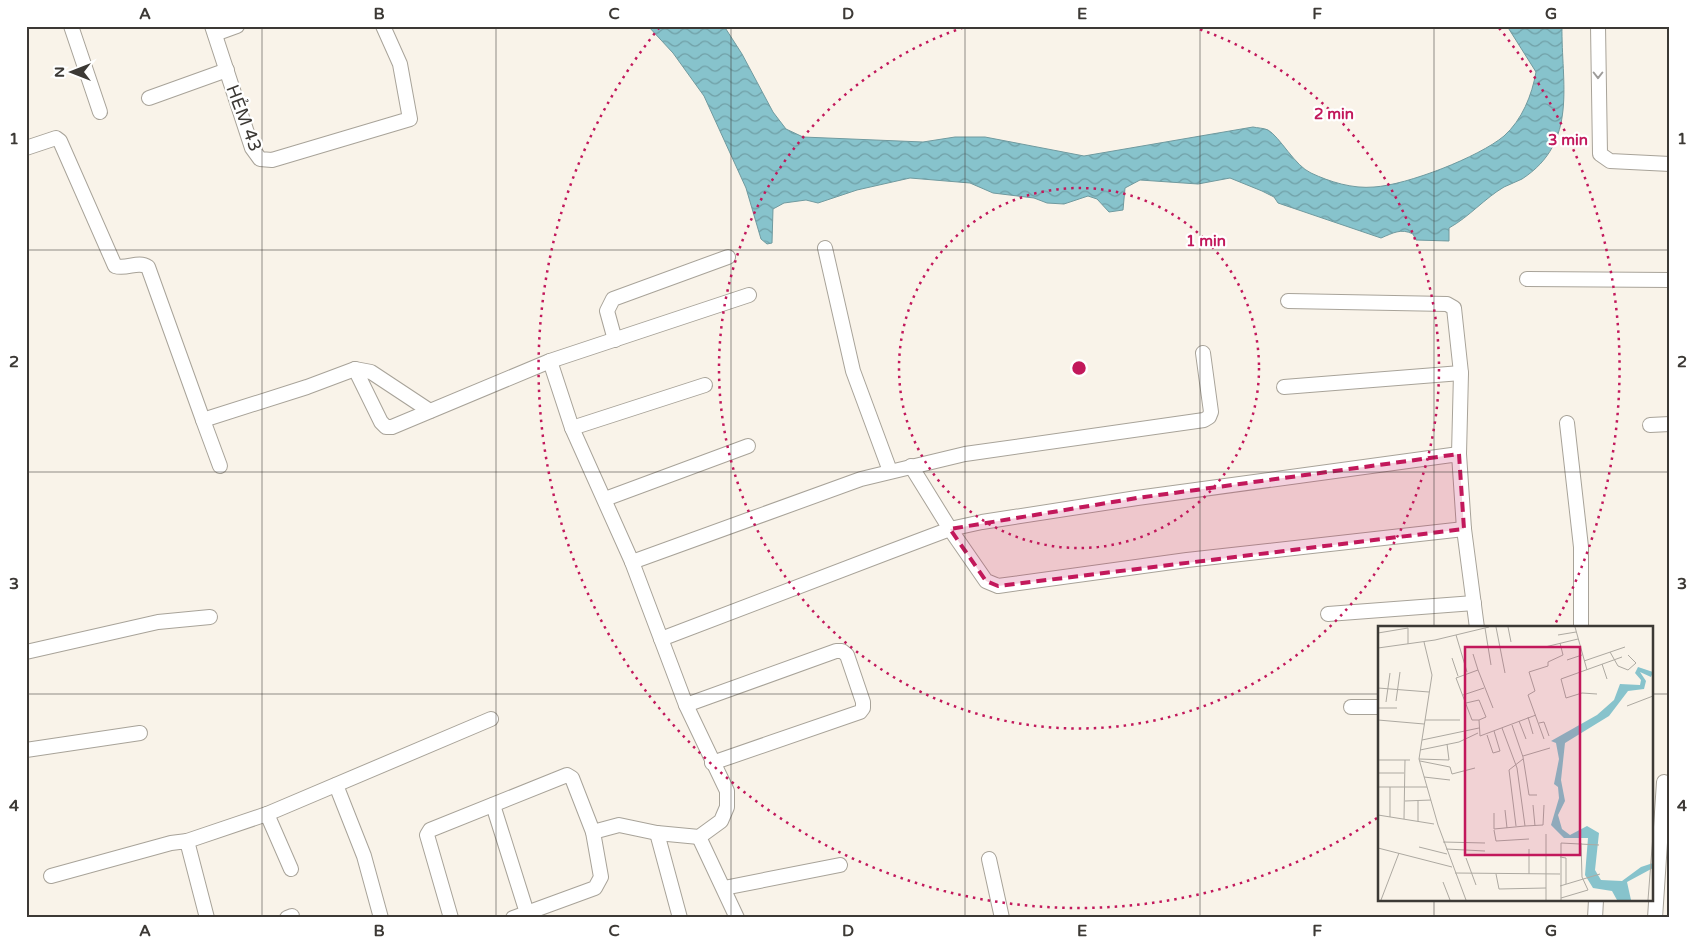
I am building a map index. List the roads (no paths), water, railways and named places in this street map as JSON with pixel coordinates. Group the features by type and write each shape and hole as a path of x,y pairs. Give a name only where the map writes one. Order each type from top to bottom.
{"street":[{"path":"71,26 100,112"},
{"path":"214,30 236,26"},
{"name":"HẺM 43","path":"214,30 252,148 260,159 272,160 408,120 400,64 383,26"},
{"path":"1598,26 1600,154 1610,161 1670,164"},
{"path":"150,98 227,70"},
{"path":"26,148 56,138 60,141 115,266 125,267 141,263 148,266 220,466"},
{"path":"825,248 853,371 886,472"},
{"path":"615,340 607,310 613,299 728,257"},
{"path":"1527,279 1670,280"},
{"path":"356,368 381,422 386,427 392,427 550,361 749,294"},
{"path":"1288,301 1447,304 1454,308 1460,373 1459,454 1464,529 1477,626"},
{"path":"632,562 861,479 886,472 965,454 1204,420 1209,417 1211,412 1203,353"},
{"path":"550,361 572,428 632,562 686,705 712,764 727,790 727,806 721,821 699,837 657,833 619,825 593,832"},
{"path":"203,420 307,387 356,368 371,372 430,411"},
{"path":"1284,387 1460,373"},
{"path":"572,428 705,385"},
{"path":"1567,423 1581,547 1581,626"},
{"path":"1650,425 1670,424"},
{"path":"605,499 748,446"},
{"path":"661,639 950,529 982,522 1137,498 1459,454"},
{"path":"911,466 950,529 986,581 998,586 1187,560 1464,529"},
{"path":"1328,614 1474,603"},
{"path":"26,652 158,622 210,617"},
{"path":"686,705 836,651 842,651 847,655 863,702 863,708 860,712 712,764"},
{"path":"1351,707 1378,707"},
{"path":"51,876 171,843 187,842 267,814 492,719"},
{"path":"26,750 140,733"},
{"path":"450,918 427,835 430,830 567,775 572,778 593,832 601,877 600,883 595,888 513,918"},
{"path":"1655,918 1664,782"},
{"path":"336,785 364,856 381,918"},
{"path":"493,804 527,912"},
{"path":"267,814 291,869"},
{"path":"657,833 680,918"},
{"path":"699,837 738,918"},
{"path":"187,842 207,918"},
{"path":"990,859 1002,918"},
{"path":"724,888 840,865"},
{"path":"1595,918 1596,902"}],"water":[{"path":"648,26 724,26 742,54 773,112 786,129 803,137 923,142 955,137 985,137 1084,156 1253,127 1268,130 1299,164 1311,173 1334,182 1358,187 1388,185 1423,176 1478,153 1504,136 1516,122 1529,98 1536,72 1507,26 1562,26 1563,110 1552,148 1540,164 1522,179 1497,191 1449,228 1449,241 1416,240 1413,234 1405,231 1381,238 1278,203 1274,197 1230,178 1198,184 1140,180 1125,188 1123,210 1109,212 1097,199 1088,196 1064,204 1047,203 1034,198 993,193 970,183 910,178 857,190 818,203 806,200 784,203 773,209 772,243 767,244 761,239 746,188 704,96 673,53"}]}
